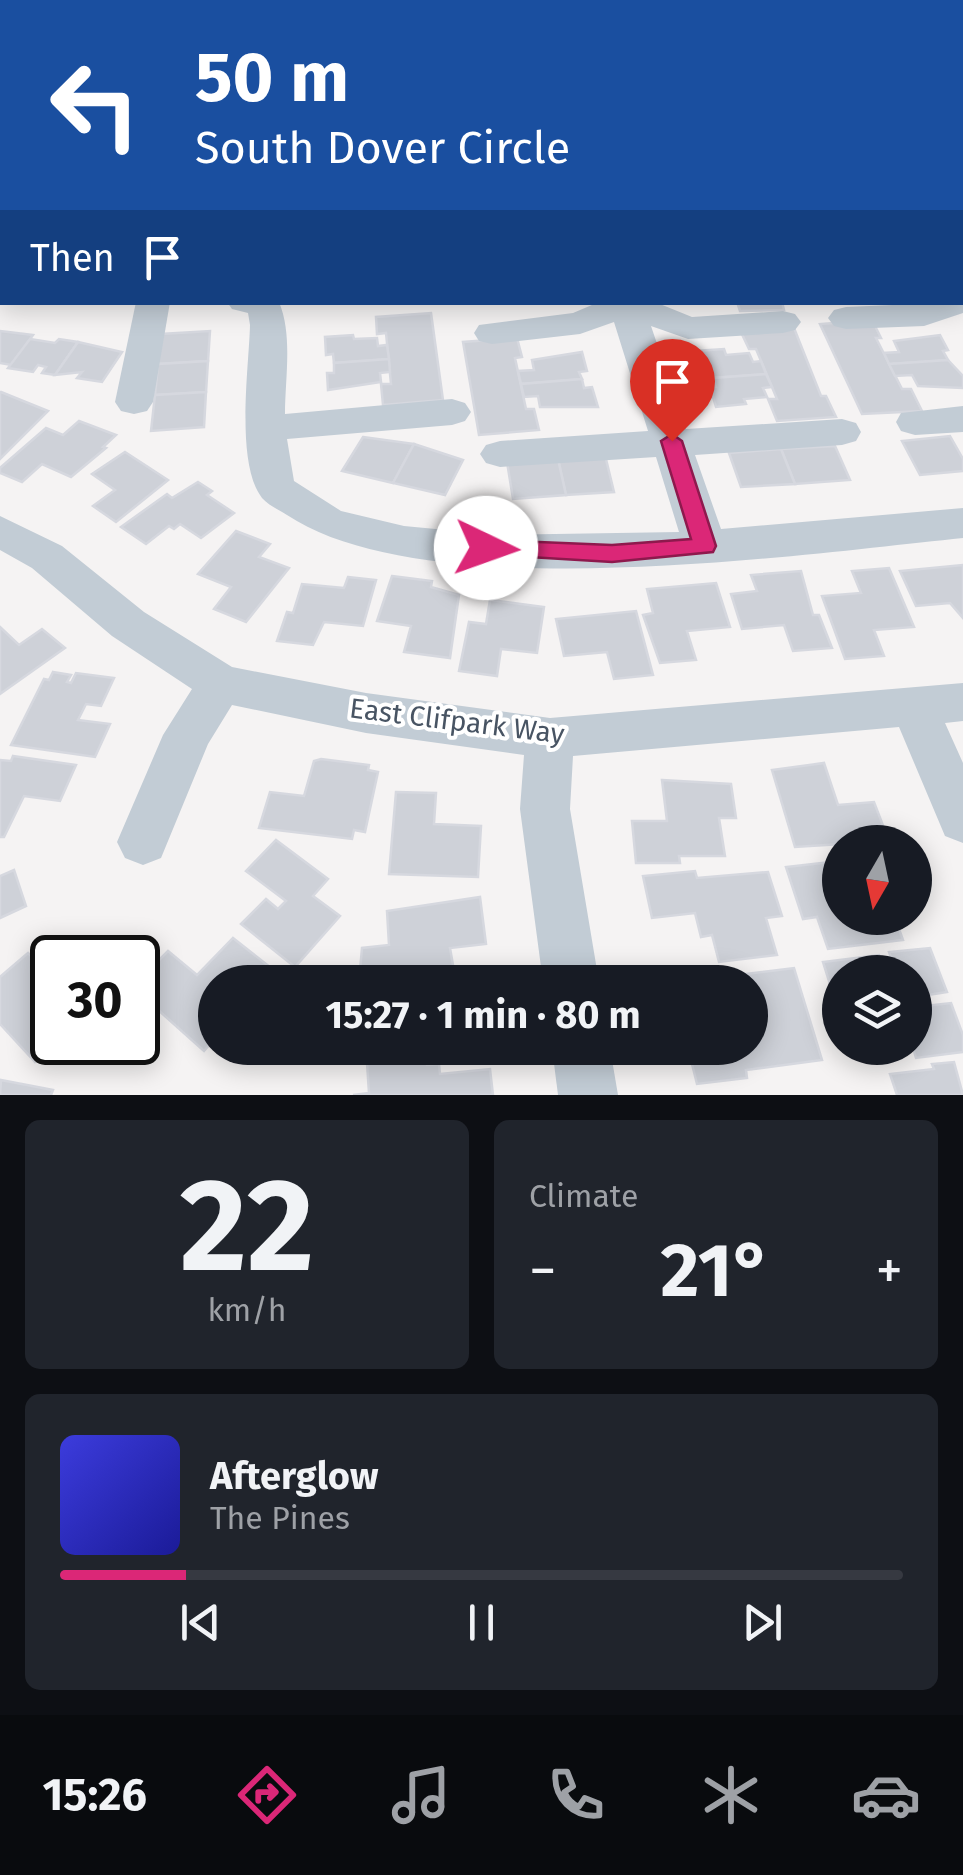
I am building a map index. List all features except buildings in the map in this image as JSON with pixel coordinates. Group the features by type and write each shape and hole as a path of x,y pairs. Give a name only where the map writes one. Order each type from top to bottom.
{"street":[{"path":"134,402 152,305"},
{"path":"262,305 268,325 268,454 275,488 308,516 360,534 534,551 612,554 963,523"},
{"path":"492,333 580,324 623,305"},
{"path":"628,305 705,546"},
{"path":"632,305 688,328 783,322"},
{"path":"846,318 924,315 948,305"},
{"path":"268,428 452,412"},
{"path":"915,422 963,419"},
{"path":"500,454 842,432"},
{"name":"East Clifpark Way","path":"0,531 47,557 128,624 221,684 366,713 550,738 963,702"},
{"path":"143,842 187,735 221,684"},
{"path":"914,707 963,820"},
{"path":"550,738 546,809 569,965"},
{"path":"584,1065 588,1095"}],"route":[{"path":"486,548 612,554 705,546 672,441"}]}
